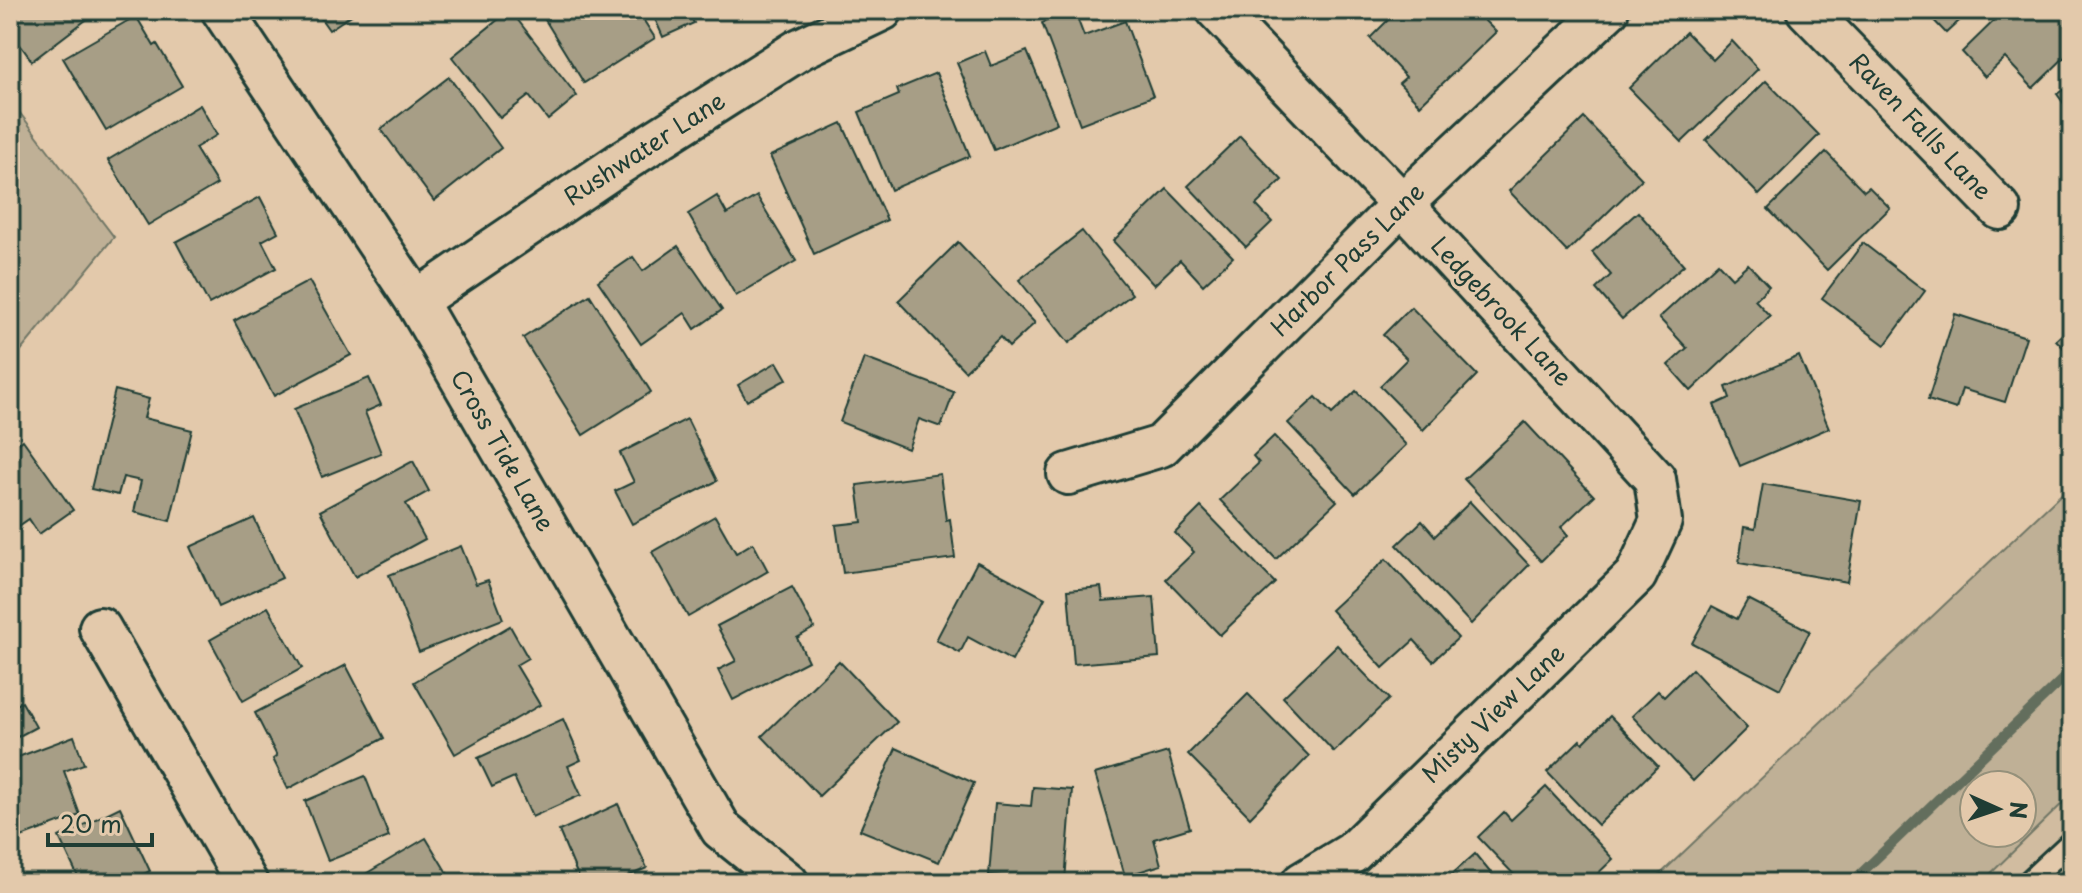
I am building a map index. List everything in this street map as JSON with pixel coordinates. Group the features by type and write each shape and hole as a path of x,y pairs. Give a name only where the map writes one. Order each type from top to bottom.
{"street":[{"name":"Cross Tide Lane","path":"222,10 416,301 721,829 788,883"},
{"name":"Rushwater Lane","path":"416,301 619,164 787,57 882,10"},
{"name":"Ledgebrook Lane","path":"1217,10 1402,204 1655,479 1661,521"},
{"name":"Harbor Pass Lane","path":"1068,474 1161,446 1402,204 1608,10"},
{"name":"Raven Falls Lane","path":"1807,10 2000,209"},
{"name":"Misty View Lane","path":"1302,883 1352,853 1636,575 1661,521"},
{"path":"100,628 245,882"}],"lane":[{"path":"2027,883 2072,841"}],"shaded area":[{"path":"10,100 114,237 10,364"},
{"path":"2072,484 2072,794 2038,827 2038,769 1958,769 1958,849 2016,849 1981,883 1651,883"},
{"path":"2072,794 2072,883 1981,883 2016,849 2038,849 2038,827"}],"building":[{"path":"10,10 99,10 32,61 10,31"},
{"path":"315,10 359,10 329,30"},
{"path":"510,10 577,96 548,120 529,96 500,118 452,57"},
{"path":"539,10 637,10 655,38 584,83"},
{"path":"651,10 688,10 694,23 663,37"},
{"path":"1074,10 1084,36 1125,21 1153,96 1080,124 1042,23"},
{"path":"1398,10 1453,10 1458,15 1464,10 1474,10 1496,32 1420,105 1399,83 1406,77 1370,38"},
{"path":"1924,10 1971,10 1946,33"},
{"path":"2005,10 2072,11 2072,50 2033,88 2005,58 1985,77 1962,52"},
{"path":"136,16 182,86 106,131 63,58"},
{"path":"1686,32 1713,60 1732,41 1758,69 1682,142 1629,88"},
{"path":"985,51 991,66 1027,51 1057,123 994,150 957,63"},
{"path":"936,73 970,156 891,190 859,112 899,95 897,89"},
{"path":"449,77 501,148 434,201 381,129"},
{"path":"1766,81 1819,135 1759,195 1706,140"},
{"path":"2072,84 2072,115 2057,94"},
{"path":"200,105 217,135 195,148 217,184 148,225 108,160"},
{"path":"1584,118 1642,179 1567,252 1509,191"},
{"path":"842,123 887,220 814,254 770,156"},
{"path":"1240,136 1282,180 1256,205 1272,222 1246,247 1188,186"},
{"path":"1826,152 1864,191 1869,187 1890,208 1827,270 1768,209"},
{"path":"1167,189 1233,257 1203,285 1180,260 1154,285 1113,241"},
{"path":"717,196 727,214 757,196 796,261 736,296 688,214"},
{"path":"260,197 278,232 262,241 276,268 209,304 176,242"},
{"path":"1638,212 1684,265 1622,319 1596,289 1611,275 1592,252"},
{"path":"1082,231 1132,294 1069,343 1019,280"},
{"path":"958,242 1035,323 1009,347 1000,337 965,371 898,301"},
{"path":"1863,243 1925,291 1885,345 1822,298"},
{"path":"678,246 722,310 695,329 685,313 641,344 598,281 633,257 643,271"},
{"path":"1718,263 1732,278 1748,264 1769,286 1755,300 1770,316 1691,391 1668,365 1687,348 1659,318"},
{"path":"309,281 351,355 274,396 234,321"},
{"path":"590,295 651,392 583,435 523,338"},
{"path":"1411,307 1477,375 1423,430 1380,386 1407,359 1383,335"},
{"path":"1955,314 2026,337 2005,402 1962,389 1956,409 1928,400"},
{"path":"2072,325 2072,357 2056,340"},
{"path":"1799,356 1829,428 1740,466 1714,405 1730,398 1726,387"},
{"path":"864,358 954,392 941,427 919,419 908,449 840,422"},
{"path":"777,362 787,379 747,401 738,385"},
{"path":"369,378 381,405 365,412 381,453 322,477 294,409"},
{"path":"115,390 149,399 144,418 192,430 170,521 134,512 141,481 123,477 118,495 91,489"},
{"path":"1356,391 1406,445 1355,494 1288,423 1316,397 1332,414"},
{"path":"687,419 717,481 632,524 615,491 634,482 620,453"},
{"path":"1525,422 1594,496 1561,527 1568,535 1541,561 1464,479"},
{"path":"1274,436 1337,501 1276,559 1220,500 1259,463 1253,456"},
{"path":"23,440 73,510 39,534 29,519 10,532 10,450"},
{"path":"413,461 429,491 406,504 425,539 355,577 320,511"},
{"path":"940,474 955,558 843,573 836,525 862,522 857,485"},
{"path":"1763,484 1861,501 1847,582 1739,563 1744,527 1755,529"},
{"path":"1470,502 1529,565 1471,624 1397,545 1422,521 1435,536"},
{"path":"1201,507 1275,583 1220,635 1166,579 1194,552 1175,533"},
{"path":"715,516 736,553 753,543 768,571 688,617 652,552"},
{"path":"254,518 282,578 218,607 190,547"},
{"path":"461,546 476,584 488,580 503,619 419,652 389,575"},
{"path":"1386,559 1458,638 1433,661 1414,640 1383,668 1331,610"},
{"path":"977,562 1045,598 1012,661 968,637 960,653 936,640"},
{"path":"792,587 814,628 797,638 808,661 733,700 718,670 736,661 717,626"},
{"path":"1101,587 1103,601 1154,597 1159,657 1074,664 1068,590"},
{"path":"1748,599 1810,631 1780,689 1692,643 1712,606 1737,619"},
{"path":"268,607 302,668 243,701 210,640"},
{"path":"510,626 528,658 516,665 540,705 455,754 414,682"},
{"path":"1337,645 1389,699 1334,752 1283,697"},
{"path":"839,661 897,722 819,796 762,736"},
{"path":"346,665 384,738 288,789 273,759 277,756 255,713"},
{"path":"1692,669 1747,728 1693,781 1632,716 1658,691 1664,697"},
{"path":"1248,694 1309,756 1250,817 1188,754"},
{"path":"22,702 36,727 10,741 10,708"},
{"path":"1610,716 1658,766 1598,825 1547,772"},
{"path":"563,719 581,760 568,766 581,795 532,817 514,777 492,787 478,758"},
{"path":"74,736 84,764 64,771 80,815 16,839 10,822 10,760"},
{"path":"896,748 974,783 939,862 860,830"},
{"path":"1168,752 1190,828 1154,839 1161,865 1125,876 1095,774"},
{"path":"365,776 389,837 328,861 305,801"},
{"path":"1033,787 1072,790 1065,881 989,875 995,803 1031,806"},
{"path":"1546,787 1613,859 1588,883 1522,883 1478,837 1504,812 1511,820"},
{"path":"618,804 647,868 613,883 581,883 559,831"},
{"path":"120,807 150,871 125,883 81,883 59,837"},
{"path":"426,838 453,883 366,883 362,876"},
{"path":"1475,854 1499,883 1442,883"}],"waterway":[{"path":"1851,883 2072,670"}]}
